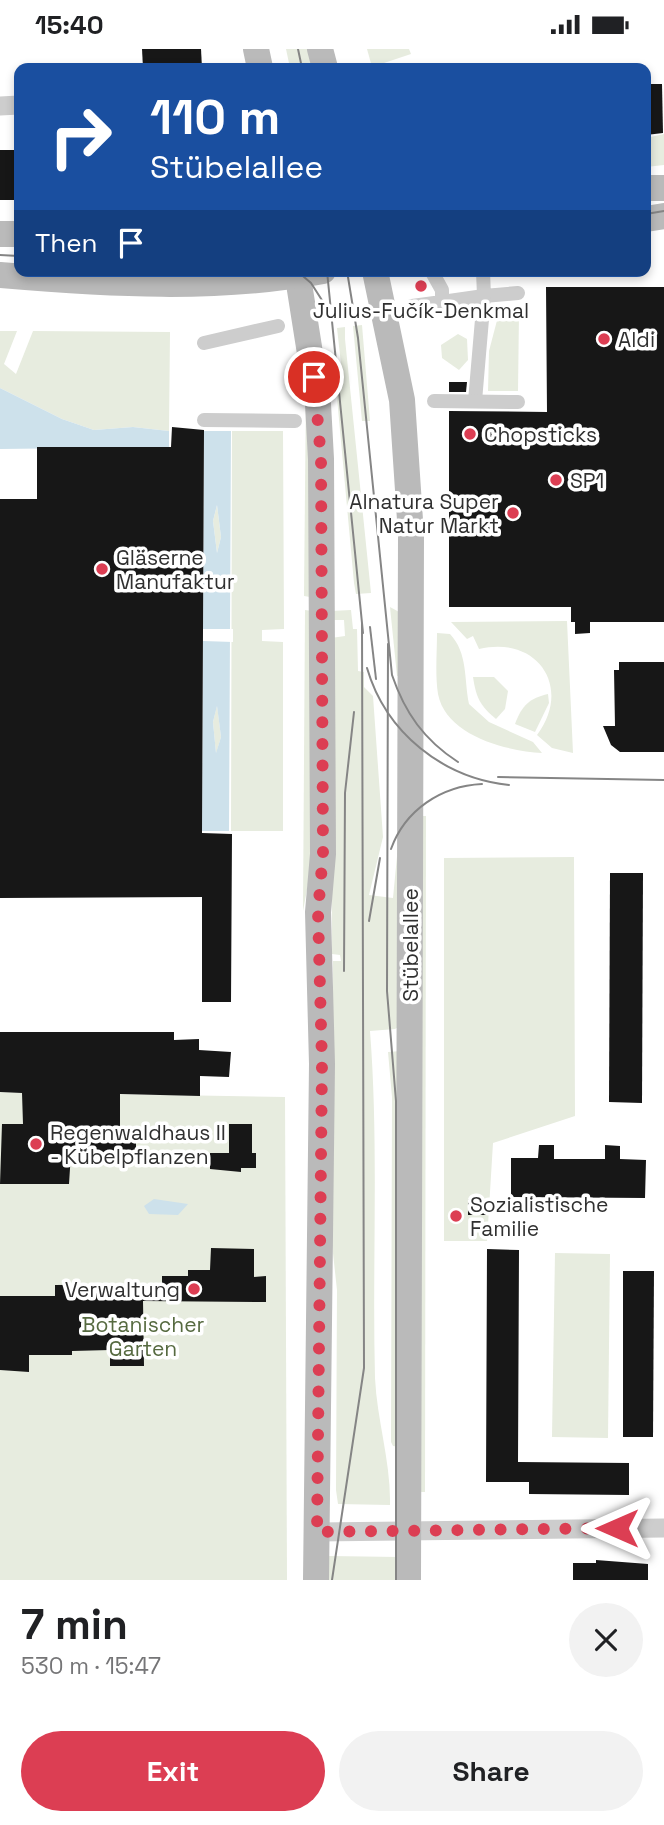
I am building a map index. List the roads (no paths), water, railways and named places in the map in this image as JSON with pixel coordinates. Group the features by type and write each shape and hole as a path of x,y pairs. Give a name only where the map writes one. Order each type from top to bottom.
{"main road":[{"path":"19,277 68,282 234,284 280,277"},
{"path":"306,277 306,323 318,404 321,459 323,853 318,964 322,1064 316,1580"},
{"name":"Stübelallee","path":"377,277 386,311 402,400 411,535 408,1580"}],"street":[{"path":"435,277 442,290 442,302"},
{"path":"475,401 483,277"},
{"path":"412,306 518,293"},
{"path":"204,343 278,326"},
{"path":"434,401 518,402"},
{"path":"204,420 295,421"},
{"path":"317,1532 664,1528"}],"water":[{"path":"0,388 62,419 94,430 133,427 169,431 169,447 0,449"},
{"path":"204,431 231,431 229,831 202,831","holes":["217,505 221,537 217,553 213,521","217,706 221,737 216,753 213,722"]},
{"path":"154,1199 188,1204 178,1215 149,1214 144,1206"}],"tram line":[{"path":"298,49 301,63"},
{"path":"651,213 664,211"},
{"path":"0,255 14,256"},
{"path":"304,277 327,308"},
{"path":"328,277 363,633"},
{"path":"348,277 358,338 392,675 403,702 417,725 446,754 458,762"},
{"path":"332,1580 364,1368 362,624"},
{"path":"370,627 376,679"},
{"path":"388,644 387,991 396,1101 396,1580"},
{"path":"367,668 388,713 420,748 462,773 509,785"},
{"path":"344,971 345,793 354,712"},
{"path":"498,777 664,780"},
{"path":"391,849 405,823 426,803 452,790 482,784"},
{"path":"369,921 380,858"}],"place":[{"name":"Julius-Fučík-Denkmal","path":"421,286"},
{"name":"Aldi","path":"604,339"},
{"name":"Chopsticks","path":"470,434"},
{"name":"SP1","path":"556,480"},
{"name":"Alnatura Super Natur Markt","path":"513,513"},
{"name":"Gläserne Manufaktur","path":"102,569"},
{"name":"Regenwaldhaus II - Kübelpflanzen","path":"36,1144"},
{"name":"Sozialistische Familie","path":"456,1216"},
{"name":"Verwaltung","path":"194,1289"}],"park label":[{"name":"Botanischer Garten","path":"143,1336"}]}
